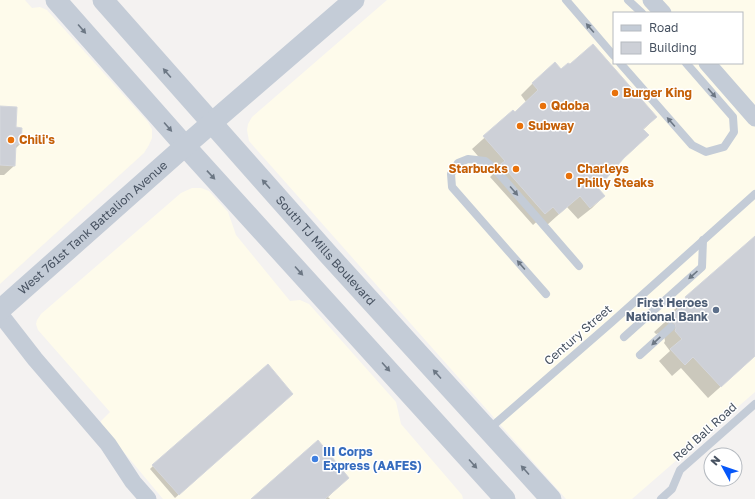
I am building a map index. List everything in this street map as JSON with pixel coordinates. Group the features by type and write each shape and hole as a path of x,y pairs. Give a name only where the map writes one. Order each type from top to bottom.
{"street":[{"path":"56,0 499,497"},
{"name":"South TJ Mills Boulevard","path":"103,0 211,124 332,259 551,499"},
{"name":"West 761st Tank Battalion Avenue","path":"0,310 185,146 354,0"},
{"path":"652,0 662,12"},
{"path":"708,64 755,118"},
{"path":"0,314 35,359 108,444 133,482 148,499"}],"lane":[{"path":"566,0 613,55"},
{"path":"628,0 641,12"},
{"path":"621,64 692,145 706,152 724,147 734,132 733,117 687,64"},
{"path":"546,294 452,186 450,174 458,163 468,159 485,161 494,168 579,266"},
{"name":"Century Street","path":"488,430 612,322 755,194"},
{"path":"624,337 702,266 703,240"},
{"path":"640,355 671,327"},
{"name":"Red Ball Road","path":"661,499 672,489 680,470 755,404"}],"shaded area":[{"path":"0,0 25,0 32,8 40,7 47,10 148,122 152,129 152,138 144,153 0,284"},
{"path":"387,0 755,0 755,392 632,499 566,499 249,141 247,130 248,124 252,117"},
{"path":"192,188 201,188 209,191 228,212 236,235 290,301 300,300 309,304 396,402 401,424 462,495 463,499 163,499 102,426 101,421 110,412 38,330 36,324 41,314 181,193"}],"building":[{"path":"593,44 657,117 643,129 649,135 624,158 598,188 605,196 590,208 580,196 559,214 553,207 545,214 501,164 505,161 483,136 513,110 515,112 538,90 532,83 555,62 561,69 568,63 570,64"},
{"name":"Chili's","path":"0,106 17,107 16,127 22,128 21,144 16,144 15,166 0,165"},
{"name":"First Heroes National Bank","path":"755,236 755,356 721,387 693,357 685,365 670,349 682,339 675,331 675,324 672,322 668,323 665,320 688,301 685,297"},
{"path":"268,364 293,394 179,495 152,465"},
{"name":"III Corps Express (AAFES)","path":"318,440 349,478 325,499 251,499"}],"place":[{"name":"Burger King","path":"615,93"},
{"name":"Qdoba","path":"543,106"},
{"name":"Subway","path":"520,126"},
{"name":"Chili's","path":"11,140"},
{"name":"Starbucks","path":"516,169"},
{"name":"Charleys Philly Steaks","path":"569,176"},
{"name":"First Heroes National Bank","path":"716,310"},
{"name":"III Corps Express (AAFES)","path":"315,459"}]}
